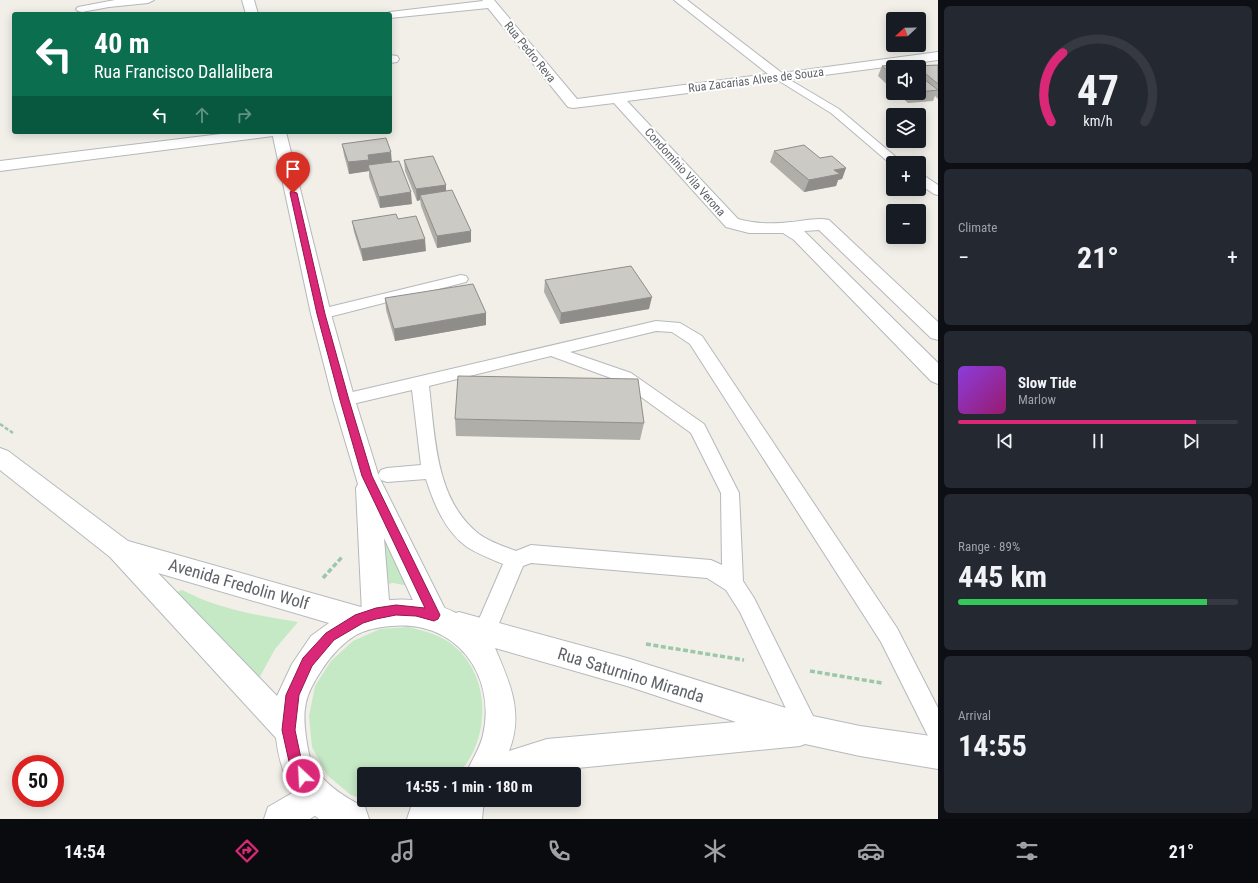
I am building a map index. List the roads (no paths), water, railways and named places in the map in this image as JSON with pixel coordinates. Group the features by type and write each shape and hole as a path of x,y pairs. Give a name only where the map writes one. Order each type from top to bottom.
{"street":[{"path":"82,9 109,4 148,0"},
{"path":"248,0 251,12"},
{"path":"680,0 780,77"},
{"path":"392,15 489,2"},
{"name":"Rua Pedro Reva","path":"489,2 573,104"},
{"name":"Rua Zacarias Alves de Souza","path":"573,104 938,56"},
{"name":"Condomínio Vila Verona","path":"617,98 732,223 749,228 787,228 823,224 938,333"},
{"path":"0,166 257,134"},
{"path":"280,134 321,314 344,400 443,620 476,644 493,671 501,704 497,740 486,767"},
{"path":"787,228 800,236 938,376"},
{"name":"Avenida Fredolin Wolf","path":"0,457 119,549 289,730"},
{"path":"353,819 342,815 317,796 296,766 289,730 293,695 308,662 330,636 368,616 377,476"},
{"name":"Avenida Fredolin Wolf","path":"119,549 368,616"},
{"name":"Rua Saturnino Miranda","path":"368,616 396,610 416,611 484,633 627,672 808,730 860,741 938,753"},
{"name":"Rua Saturnino Miranda","path":"507,767 547,755 808,730"},
{"path":"280,819 317,796"},
{"path":"423,819 441,813 448,807"},
{"path":"466,819 467,807"}],"lane":[{"path":"780,77 835,112 887,156"},
{"path":"926,183 938,191"},
{"path":"321,314 461,279"},
{"path":"344,400 656,326 675,327 696,340 889,635 938,732"},
{"path":"552,351 625,377 698,429 730,493 733,583"},
{"path":"420,383 428,455 432,471 446,508 455,521 473,540 515,560 531,554 711,570 733,583 747,606 808,730"},
{"path":"377,476 432,471"},
{"path":"484,633 515,560"}]}
